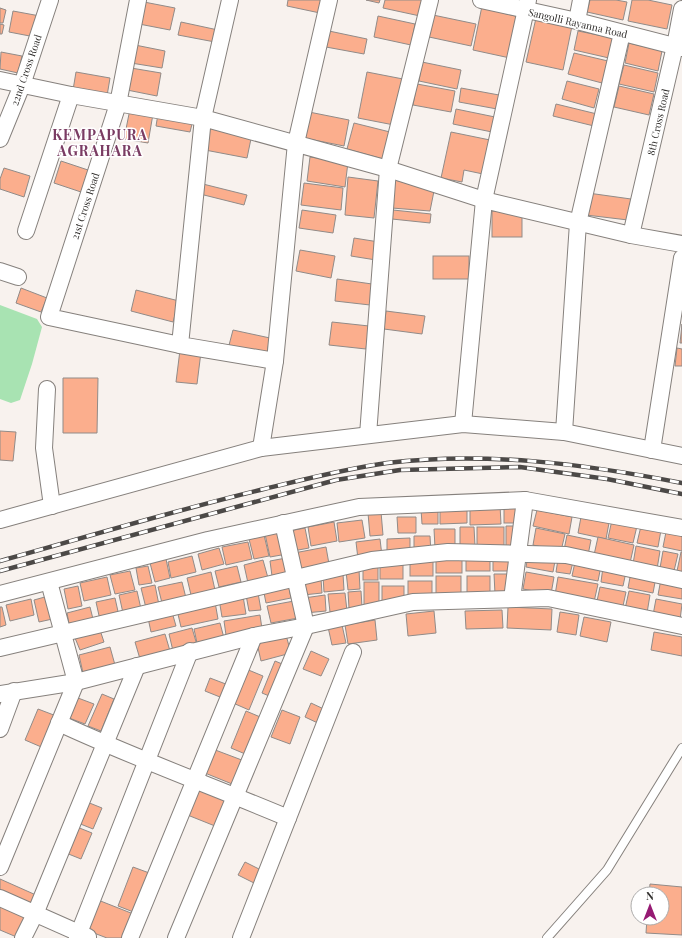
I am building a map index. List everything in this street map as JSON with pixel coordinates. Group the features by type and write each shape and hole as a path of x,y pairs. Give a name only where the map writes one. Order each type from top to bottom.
{"street":[{"name":"22nd Cross Road","path":"0,139 22,85 50,0"},
{"name":"21st Cross Road","path":"138,0 118,104 50,316 180,345"},
{"path":"230,0 203,118 180,345 275,361"},
{"path":"261,448 275,361 296,143 329,0"},
{"path":"368,435 388,169 430,0"},
{"name":"Sangolli Rayanna Road","path":"481,0 527,5 577,21 679,47"},
{"path":"577,21 581,0"},
{"path":"463,424 484,200 527,5"},
{"name":"8th Cross Road","path":"631,235 679,47 682,9"},
{"path":"564,432 578,223 622,33"},
{"path":"0,80 118,104 203,118 388,169 484,200 631,235 682,244"},
{"path":"26,231 71,95"},
{"path":"652,450 682,258"},
{"path":"0,271 18,277"},
{"path":"47,389 44,448 52,506"},
{"path":"0,520 261,448 368,435 392,434 463,424 564,432 682,456"},
{"path":"512,599 525,500"},
{"path":"0,594 208,540 359,507 525,500 682,528"},
{"path":"176,938 306,626 294,578 283,523"},
{"path":"0,648 372,560 448,552 566,555 682,580"},
{"path":"0,866 76,682 49,582"},
{"path":"0,729 7,692 76,682 254,636 413,602 548,598 682,626"},
{"path":"130,938 254,636"},
{"path":"0,898 82,937 147,760 190,652"},
{"path":"241,938 353,652"},
{"path":"23,938 35,914 137,666"},
{"path":"59,723 105,744 195,779 288,818"}],"lane":[{"path":"547,938 607,870 682,748"}],"green space":[{"path":"0,305 37,319 42,327 20,400 11,403 0,399"}],"building":[{"path":"288,0 322,0 320,13 287,6"},
{"path":"366,0 380,0 379,3"},
{"path":"385,0 423,0 420,16 383,8"},
{"path":"590,0 616,0 627,2 623,20 587,12"},
{"path":"632,0 648,0 672,5 667,29 628,21"},
{"path":"144,2 175,8 170,30 139,24"},
{"path":"482,6 504,10 503,13 519,17 510,58 473,50"},
{"path":"0,8 6,10 3,23 0,23"},
{"path":"13,11 40,16 35,37 9,32"},
{"path":"433,15 476,24 471,46 429,37"},
{"path":"378,16 415,24 411,45 374,37"},
{"path":"536,18 572,26 563,70 526,62"},
{"path":"181,22 218,30 215,42 178,35"},
{"path":"0,24 4,25 2,34 0,34"},
{"path":"329,31 367,39 364,54 326,47"},
{"path":"578,31 613,38 609,58 574,50"},
{"path":"629,43 662,51 658,71 625,63"},
{"path":"135,45 165,51 162,68 131,63"},
{"path":"1,52 22,56 18,73 0,69"},
{"path":"574,53 608,61 602,83 568,74"},
{"path":"422,62 461,70 457,89 419,81"},
{"path":"624,65 658,73 654,92 619,84"},
{"path":"131,68 161,73 157,96 127,90"},
{"path":"76,72 110,78 107,96 73,90"},
{"path":"367,72 403,79 394,125 358,118"},
{"path":"567,81 599,89 594,108 562,99"},
{"path":"417,84 455,91 451,112 413,105"},
{"path":"619,86 654,94 649,115 614,107"},
{"path":"461,88 499,95 497,109 459,102"},
{"path":"556,104 597,114 594,126 553,116"},
{"path":"130,109 153,114 148,143 124,139"},
{"path":"456,109 495,117 492,132 453,124"},
{"path":"309,112 349,120 344,146 304,138"},
{"path":"158,114 193,120 190,132 156,126"},
{"path":"354,123 390,132 383,159 347,149"},
{"path":"210,126 252,134 247,158 205,150"},
{"path":"451,132 490,140 483,174 464,170 462,182 441,178"},
{"path":"310,157 348,162 345,187 307,181"},
{"path":"61,161 91,171 84,193 54,183"},
{"path":"4,168 30,176 24,197 0,189 0,179"},
{"path":"348,177 378,181 374,218 345,215"},
{"path":"395,180 434,191 430,211 392,208"},
{"path":"304,183 343,188 341,210 301,205"},
{"path":"203,184 247,195 244,205 200,194"},
{"path":"588,193 631,199 628,220 586,215"},
{"path":"302,210 336,215 333,233 299,228"},
{"path":"393,210 431,214 430,223 392,219"},
{"path":"492,211 522,211 522,237 492,237"},
{"path":"354,238 379,242 376,260 351,256"},
{"path":"300,250 335,256 331,278 296,271"},
{"path":"433,256 469,256 469,279 433,279"},
{"path":"337,279 372,284 370,305 335,301"},
{"path":"21,288 47,298 41,312 16,303"},
{"path":"136,290 179,301 173,322 131,311"},
{"path":"386,311 425,316 422,334 384,329"},
{"path":"332,322 369,326 366,349 329,345"},
{"path":"682,324 682,343 680,343"},
{"path":"233,330 270,338 266,357 228,349"},
{"path":"677,348 682,349 682,366 675,366"},
{"path":"180,350 201,352 197,384 176,382"},
{"path":"63,378 98,378 97,433 63,433"},
{"path":"0,431 16,432 13,461 0,460"},
{"path":"500,505 501,524 470,525 470,506"},
{"path":"504,508 520,508 520,523 504,523"},
{"path":"421,509 438,509 438,524 422,524"},
{"path":"467,509 467,523 440,524 440,510"},
{"path":"537,510 572,517 569,534 533,526"},
{"path":"381,512 383,535 370,536 368,513"},
{"path":"397,517 416,517 416,533 398,533"},
{"path":"581,517 609,523 606,539 578,533"},
{"path":"362,520 365,538 339,542 337,523"},
{"path":"612,520 637,526 633,543 608,538"},
{"path":"334,522 337,541 311,546 308,527"},
{"path":"506,526 518,526 518,545 506,546"},
{"path":"641,526 661,530 658,547 637,543"},
{"path":"460,527 474,527 475,546 460,547"},
{"path":"477,527 504,527 504,547 477,547"},
{"path":"667,527 682,530 682,551 663,547"},
{"path":"305,528 309,548 293,551 289,531"},
{"path":"536,528 565,534 561,551 533,545"},
{"path":"434,529 455,529 455,548 435,548"},
{"path":"282,531 287,554 270,557 265,534"},
{"path":"264,535 269,556 254,559 249,539"},
{"path":"567,535 591,540 588,555 564,550"},
{"path":"414,536 430,536 431,554 414,554"},
{"path":"598,537 634,545 630,563 594,555"},
{"path":"410,538 410,554 387,555 387,539"},
{"path":"380,539 382,556 358,559 356,542"},
{"path":"248,542 252,559 226,565 222,547"},
{"path":"636,546 660,551 657,569 633,564"},
{"path":"326,547 329,564 297,571 294,553"},
{"path":"219,548 224,564 202,570 198,554"},
{"path":"663,551 678,554 674,571 660,568"},
{"path":"682,552 682,572 677,571"},
{"path":"192,556 196,572 171,578 168,562"},
{"path":"466,556 490,556 490,571 466,571"},
{"path":"513,556 514,571 493,571 493,557"},
{"path":"528,556 555,561 553,572 526,567"},
{"path":"436,557 462,557 462,573 436,573"},
{"path":"286,558 289,572 272,576 270,561"},
{"path":"166,559 170,578 155,582 150,563"},
{"path":"558,559 573,562 570,574 556,572"},
{"path":"263,560 268,578 248,583 244,565"},
{"path":"410,561 433,561 433,576 410,576"},
{"path":"380,562 403,562 403,579 380,579"},
{"path":"575,562 601,566 598,581 572,576"},
{"path":"363,565 378,565 378,580 363,580"},
{"path":"148,566 152,583 139,585 136,568"},
{"path":"237,566 241,582 219,587 215,571"},
{"path":"603,567 626,572 623,586 601,582"},
{"path":"359,570 360,589 348,590 346,571"},
{"path":"130,571 135,590 115,594 110,575"},
{"path":"211,572 215,590 191,595 187,578"},
{"path":"526,572 554,577 551,594 523,589"},
{"path":"631,572 656,577 653,593 628,588"},
{"path":"343,574 344,590 324,592 323,576"},
{"path":"494,574 509,574 509,594 495,594"},
{"path":"436,576 461,576 461,596 436,596"},
{"path":"467,576 490,576 490,594 467,594"},
{"path":"107,577 111,595 84,601 80,583"},
{"path":"558,577 598,584 594,602 555,595"},
{"path":"321,579 322,593 303,595 302,580"},
{"path":"661,579 682,583 682,599 658,595"},
{"path":"408,581 432,581 432,598 408,598"},
{"path":"182,582 186,598 162,603 158,587"},
{"path":"364,582 379,582 379,605 364,605"},
{"path":"288,583 291,598 266,603 263,588"},
{"path":"155,585 159,605 146,608 141,588"},
{"path":"78,586 82,606 68,609 64,589"},
{"path":"382,586 404,586 404,601 382,601"},
{"path":"600,587 626,592 623,606 597,601"},
{"path":"137,591 141,609 123,613 119,595"},
{"path":"361,591 362,607 349,608 348,592"},
{"path":"629,591 650,595 647,613 625,609"},
{"path":"258,593 261,610 249,611 246,595"},
{"path":"345,593 347,611 330,612 328,594"},
{"path":"52,595 57,618 39,622 34,600"},
{"path":"325,595 326,611 305,613 304,598"},
{"path":"243,596 246,614 222,617 219,599"},
{"path":"115,598 119,616 100,620 96,602"},
{"path":"31,599 34,615 10,621 6,605"},
{"path":"656,599 682,604 680,620 653,615"},
{"path":"294,601 298,618 271,623 267,606"},
{"path":"215,602 218,619 181,627 177,610"},
{"path":"0,607 2,607 6,625 0,627"},
{"path":"90,607 94,623 70,629 67,613"},
{"path":"508,607 552,609 551,630 507,628"},
{"path":"502,610 503,628 466,629 465,611"},
{"path":"434,611 436,633 408,636 406,614"},
{"path":"172,612 176,626 151,632 148,618"},
{"path":"560,612 579,615 576,635 557,632"},
{"path":"260,615 262,629 226,635 224,621"},
{"path":"584,617 611,622 607,642 580,636"},
{"path":"375,620 377,640 348,644 345,625"},
{"path":"220,623 224,638 197,643 194,629"},
{"path":"342,625 346,643 332,645 328,627"},
{"path":"192,628 197,645 173,651 169,634"},
{"path":"100,630 104,642 80,650 75,638"},
{"path":"654,632 682,637 682,656 651,650"},
{"path":"165,634 170,651 140,659 135,642"},
{"path":"286,635 291,653 261,661 257,643"},
{"path":"110,647 115,665 83,673 79,655"},
{"path":"311,651 329,659 321,676 303,669"},
{"path":"275,661 287,666 274,698 262,693"},
{"path":"246,669 263,676 249,710 233,703"},
{"path":"210,678 231,686 225,699 205,691"},
{"path":"102,694 114,699 101,731 88,726"},
{"path":"78,698 94,704 85,724 69,718"},
{"path":"311,703 328,711 322,725 305,717"},
{"path":"38,709 59,717 46,749 25,740"},
{"path":"282,710 300,717 290,744 271,737"},
{"path":"246,711 265,719 250,756 231,748"},
{"path":"210,748 247,762 237,786 200,771"},
{"path":"197,785 231,799 220,828 185,814"},
{"path":"87,802 102,808 93,829 78,823"},
{"path":"77,827 92,833 81,859 66,853"},
{"path":"245,862 263,871 256,884 238,875"},
{"path":"133,867 152,874 136,913 118,906"},
{"path":"0,879 36,895 30,909 0,897"},
{"path":"650,884 682,887 682,935 646,933 646,926 670,926 670,886 650,886"},
{"path":"98,900 136,915 127,938 107,938 86,930"},
{"path":"0,905 30,916 19,938 0,930"}],"railway":[{"path":"0,561 227,498 323,475 387,463 461,458 535,461 609,470 682,483"},
{"path":"0,571 336,480 400,470 520,467 607,479 682,494"}],"district":[{"name":"KEMPAPURA AGRAHARA","path":"100,144"}]}
